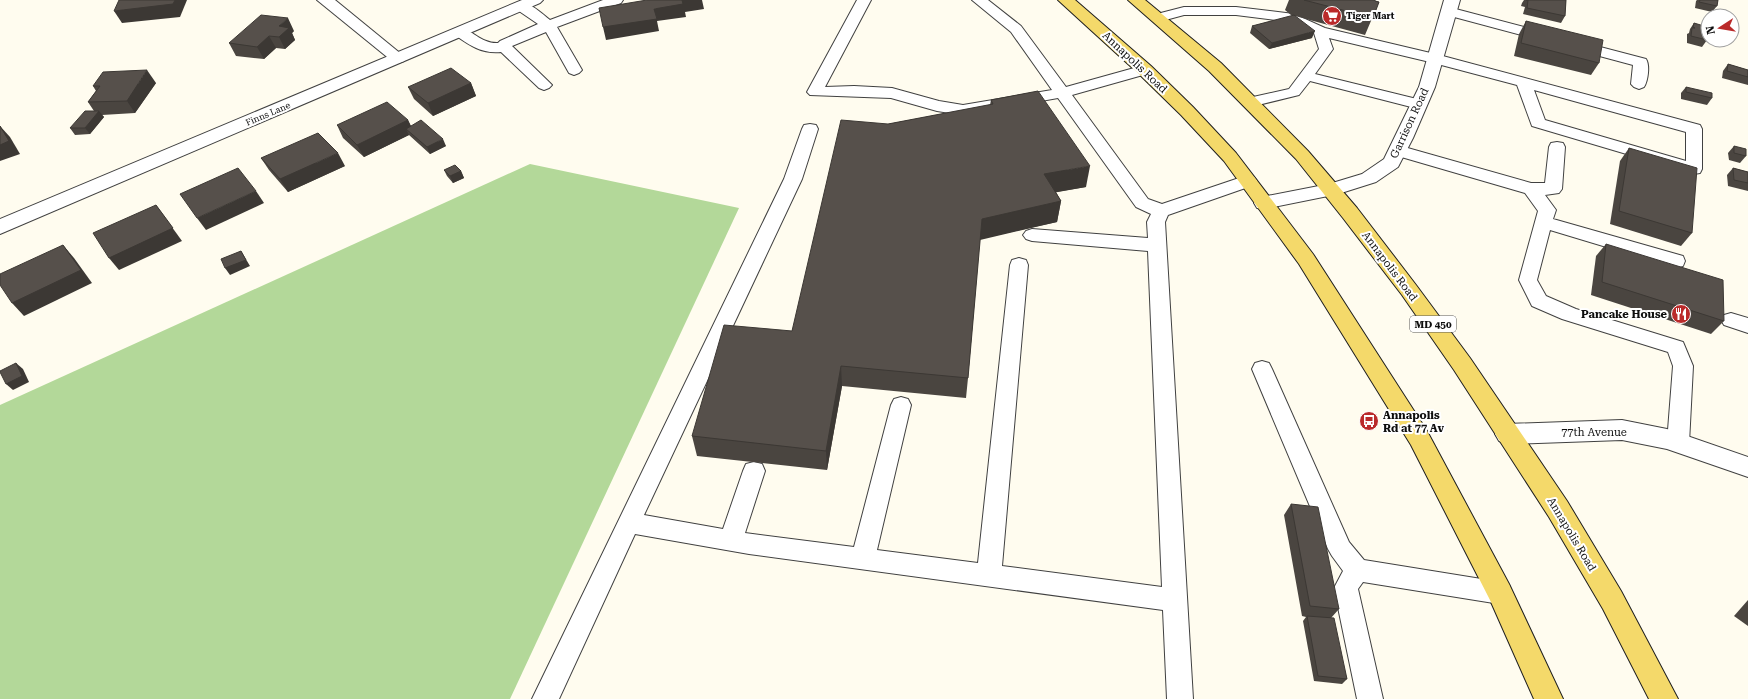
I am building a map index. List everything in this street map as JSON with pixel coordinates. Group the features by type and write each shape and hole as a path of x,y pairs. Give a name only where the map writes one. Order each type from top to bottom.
{"main road":[{"name":"Annapolis Road","path":"1066,0 1145,70 1219,145 1248,181 1323,284 1419,438 1500,593 1549,699"},
{"name":"Annapolis Road","path":"1136,0 1215,67 1302,155 1409,290 1462,364 1558,509 1612,600 1664,699"}],"street":[{"path":"325,0 398,58"},
{"name":"Finns Lane","path":"0,227 528,3"},
{"name":"Garrison Road","path":"1264,203 1331,190 1369,178 1391,163 1427,87 1450,6"},
{"name":"77th Avenue","path":"1507,434 1622,430 1678,443 1748,467"}],"lane":[{"path":"460,32 482,47 504,47 505,44 549,25 616,0"},
{"path":"864,0 815,92 854,91 892,93 937,106 963,110 1063,93 1145,70"},
{"path":"979,0 1016,29 1142,203 1162,210 1248,181"},
{"path":"528,3 549,25 574,70"},
{"path":"1450,6 1641,62 1639,84"},
{"path":"1158,18 1184,11 1236,11 1294,18 1320,31 1434,58 1694,129 1694,168 1538,123 1524,83"},
{"path":"1250,102 1294,92 1326,49 1320,31"},
{"path":"504,47 544,85"},
{"path":"1306,76 1419,104"},
{"path":"545,699 793,179 810,129"},
{"path":"1397,150 1531,189 1553,189 1557,147"},
{"path":"1531,189 1546,210 1528,280 1539,301 1569,314 1676,347 1683,366 1678,443"},
{"path":"1162,210 1156,222 1180,699"},
{"path":"1543,222 1676,261"},
{"path":"1032,235 1157,245"},
{"path":"989,576 1019,265"},
{"path":"1262,368 1340,549 1357,570 1500,593"},
{"path":"863,559 901,405"},
{"path":"731,541 754,471"},
{"path":"629,523 731,541 1175,600"},
{"path":"1357,570 1346,588 1370,699"}],"green space":[{"path":"530,164 739,208 510,699 0,699 0,405"}],"building":[{"path":"119,0 175,0 173,4 114,11"},
{"path":"647,0 682,0 683,4 654,9 657,19 603,27 599,8"},
{"path":"1304,0 1375,0 1379,2 1373,18"},
{"path":"1528,0 1566,0 1565,16 1527,8"},
{"path":"1700,0 1718,0 1717,6 1699,2"},
{"path":"261,15 288,18 279,26 289,28 279,37 269,36 257,47 229,43"},
{"path":"1294,15 1315,31 1272,43 1252,26"},
{"path":"1526,21 1603,40 1599,63 1521,43"},
{"path":"1694,23 1700,25 1700,38 1691,36 1692,28 1695,28 1693,27"},
{"path":"1728,64 1748,70 1748,77 1727,71"},
{"path":"451,68 471,83 428,103 408,87"},
{"path":"147,70 127,101 88,102 100,86 93,86 103,72"},
{"path":"1686,87 1712,93 1712,98 1686,92"},
{"path":"1038,91 1090,166 1044,174 1061,201 982,219 968,378 841,366 826,451 692,436 724,325 792,331 841,120 888,124 993,104 991,100"},
{"path":"387,102 408,120 357,145 337,125"},
{"path":"85,111 99,111 85,128 70,128"},
{"path":"421,120 443,139 427,147 406,129"},
{"path":"0,126 9,141 0,145"},
{"path":"318,133 338,153 280,179 261,158"},
{"path":"1734,146 1746,149 1746,156 1734,153"},
{"path":"1629,148 1697,168 1692,233 1619,211"},
{"path":"455,165 461,171 450,176 444,170"},
{"path":"238,168 256,191 197,218 180,194"},
{"path":"1733,168 1748,172 1748,183 1734,180"},
{"path":"156,205 173,228 109,258 93,233"},
{"path":"1606,244 1723,280 1724,321 1602,282"},
{"path":"63,245 81,270 12,303 0,285 0,274"},
{"path":"241,251 246,260 225,268 221,259"},
{"path":"16,363 22,376 6,384 0,371"},
{"path":"1291,504 1318,507 1339,609 1310,606"},
{"path":"1307,616 1334,618 1347,679 1318,676"}],"place":[{"name":"Tiger Mart","path":"1332,16"},
{"name":"Pancake House","path":"1681,314"},
{"name":"Annapolis Rd at 77 Av","path":"1369,421"}]}
